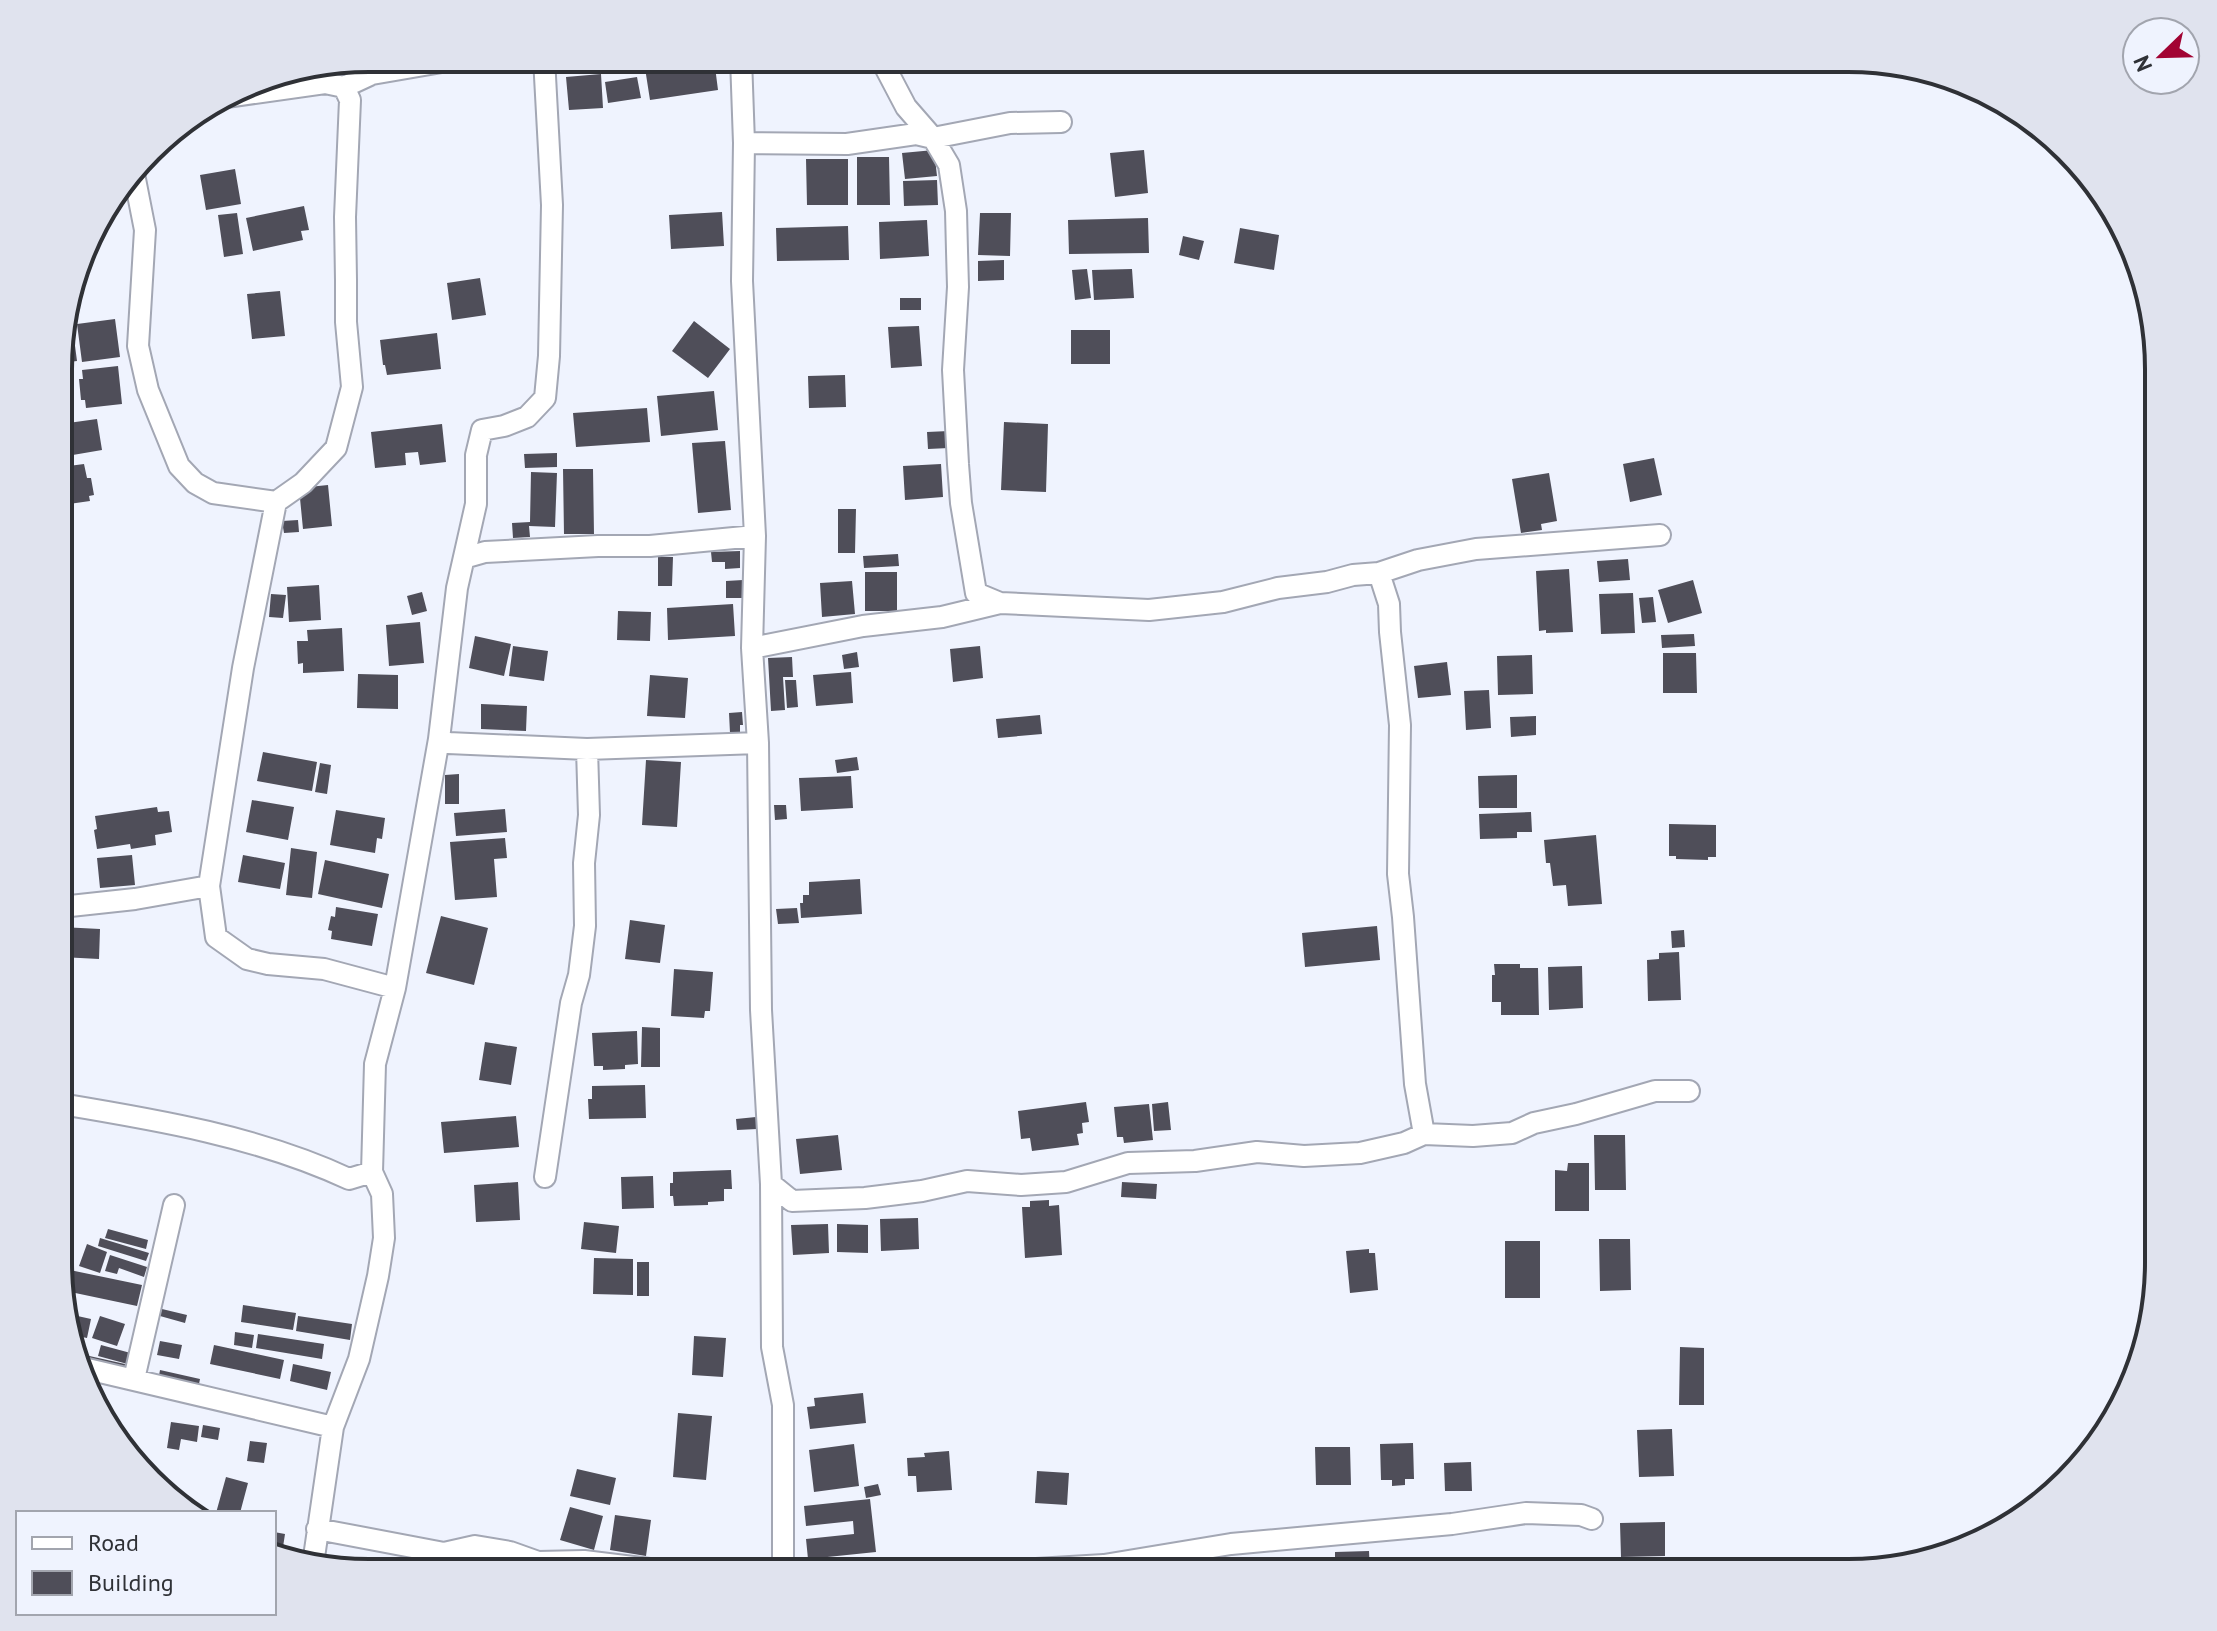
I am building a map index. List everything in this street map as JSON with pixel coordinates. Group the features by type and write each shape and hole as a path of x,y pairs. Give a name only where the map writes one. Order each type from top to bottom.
{"street":[{"path":"265,91 325,83 344,87 384,72"},
{"path":"314,1553 333,1427 359,1359 384,1238 382,1194 372,1172 375,1064 395,988 439,739 457,588 476,504 476,455 482,430 527,417 545,398 549,356 552,205 545,72"},
{"path":"741,72 742,281 755,536 752,648 758,743 761,1010 771,1184 772,1347 783,1405 783,1559"},
{"path":"888,72 906,107 933,138 949,165 956,211 958,287 953,370 961,503 976,593 1000,603"},
{"path":"136,184 145,230 138,346 148,390 179,466 195,483 213,493 276,502 303,483 336,448 352,387 345,264 350,100 344,87"},
{"path":"744,143 847,144 916,134 933,138 1010,123 1061,122"},
{"path":"276,502 243,668 209,886 216,937 247,959 324,969 395,988"},
{"path":"752,648 863,626 942,617 1000,603 1149,610 1223,602 1278,588 1379,573 1418,560 1476,549 1660,535"},
{"path":"464,558 485,552 650,546 755,536"},
{"path":"1379,573 1389,604 1400,725 1398,874 1415,1084 1424,1134"},
{"path":"439,739 448,743 587,749 758,743"},
{"path":"545,1177 585,926 584,843 589,815 587,749"},
{"path":"72,906 209,886"},
{"path":"771,1184 792,1201 865,1198 922,1191 967,1181 1021,1185 1066,1182 1128,1163 1195,1161 1257,1152 1304,1156 1360,1153 1404,1143 1424,1134 1473,1136 1512,1133 1534,1123 1655,1091 1689,1091"},
{"path":"72,1106 160,1120 251,1143 310,1160 349,1179 372,1172"},
{"path":"134,1379 174,1205"},
{"path":"93,1370 333,1427"},
{"path":"1140,1559 1231,1544 1452,1524 1526,1513 1581,1515 1592,1519"},
{"path":"317,1529 444,1553 475,1546 530,1559"}],"building":[{"path":"646,72 716,72 718,90 650,100"},
{"path":"601,74 603,108 569,110 566,77"},
{"path":"637,77 641,98 608,103 605,82"},
{"path":"934,150 937,176 905,179 902,153"},
{"path":"1144,150 1148,193 1115,197 1110,153"},
{"path":"857,157 889,157 890,205 857,205"},
{"path":"806,159 848,159 848,205 807,205"},
{"path":"235,169 241,204 206,210 200,175"},
{"path":"937,180 938,205 904,206 903,181"},
{"path":"304,206 309,230 301,231 303,240 253,251 246,218"},
{"path":"722,212 724,246 671,249 669,215"},
{"path":"237,213 243,254 224,257 218,215"},
{"path":"980,213 1011,213 1010,256 978,255"},
{"path":"1148,218 1149,253 1069,254 1068,220"},
{"path":"927,220 929,256 880,259 879,222"},
{"path":"848,226 849,260 777,261 776,228"},
{"path":"1240,228 1279,235 1274,270 1234,263"},
{"path":"1183,236 1204,241 1199,260 1179,255"},
{"path":"1004,260 1004,280 978,281 978,261"},
{"path":"1087,269 1091,298 1075,300 1072,270"},
{"path":"1132,269 1134,298 1094,300 1092,270"},
{"path":"480,278 486,315 452,320 447,283"},
{"path":"280,291 285,336 252,339 247,294"},
{"path":"900,298 921,298 921,310 900,310"},
{"path":"115,319 120,357 82,362 77,324"},
{"path":"694,321 730,349 708,378 672,351"},
{"path":"919,326 922,366 891,368 888,327"},
{"path":"1071,330 1110,330 1110,364 1071,364"},
{"path":"437,333 441,369 387,375 380,340"},
{"path":"74,339 77,361 72,362"},
{"path":"118,366 122,404 86,408 85,400 81,400 79,379 83,379 82,370"},
{"path":"845,375 846,407 809,408 808,376"},
{"path":"714,391 718,430 661,436 657,396"},
{"path":"647,408 650,442 576,447 573,413"},
{"path":"97,419 102,450 72,455 72,422"},
{"path":"1004,422 1048,424 1046,492 1001,490"},
{"path":"442,424 446,462 420,465 418,452 405,453 406,465 375,468 371,432"},
{"path":"949,431 949,448 928,449 927,432"},
{"path":"725,441 731,510 698,513 692,443"},
{"path":"557,453 557,467 525,468 524,454"},
{"path":"1654,458 1662,495 1630,502 1623,464"},
{"path":"84,464 94,495 89,496 90,501 72,504 72,466"},
{"path":"941,464 943,497 905,500 903,466"},
{"path":"563,469 593,469 594,534 564,534"},
{"path":"531,472 557,473 555,527 529,526 530,537 513,538 512,523 530,522"},
{"path":"1549,473 1557,521 1541,524 1542,530 1521,533 1512,479"},
{"path":"328,485 332,526 303,529 299,488"},
{"path":"838,509 856,509 855,553 838,553"},
{"path":"298,520 299,532 284,533 282,521"},
{"path":"740,551 740,568 725,569 725,562 712,562 711,552"},
{"path":"898,554 899,566 864,568 863,556"},
{"path":"658,557 673,557 672,586 658,586"},
{"path":"1628,559 1630,580 1599,582 1597,561"},
{"path":"1569,569 1573,632 1539,631 1536,571"},
{"path":"865,572 897,572 897,611 865,611"},
{"path":"743,580 743,598 726,598 726,581"},
{"path":"1693,580 1702,613 1668,623 1658,590"},
{"path":"852,581 855,614 822,617 820,583"},
{"path":"319,585 321,620 289,622 287,587"},
{"path":"422,592 427,611 412,615 407,596"},
{"path":"1633,593 1635,633 1601,634 1599,594"},
{"path":"271,594 286,595 283,618 269,617"},
{"path":"1653,597 1656,622 1642,623 1639,598"},
{"path":"733,604 735,636 668,640 667,608"},
{"path":"618,611 651,612 650,641 617,640"},
{"path":"420,622 424,663 389,666 386,625"},
{"path":"342,628 344,671 303,673 303,663 298,664 297,641 308,641 307,630"},
{"path":"1694,634 1695,646 1662,648 1661,635"},
{"path":"475,636 511,644 504,676 469,668"},
{"path":"513,646 548,651 544,681 509,676"},
{"path":"980,646 983,678 953,682 950,649"},
{"path":"857,652 859,667 844,669 842,655"},
{"path":"1663,653 1696,653 1697,693 1663,693"},
{"path":"1532,655 1533,694 1498,695 1497,656"},
{"path":"792,657 793,677 783,677 785,710 771,711 768,658"},
{"path":"1447,662 1451,695 1418,698 1414,666"},
{"path":"851,672 853,703 816,706 813,675"},
{"path":"358,674 398,675 398,709 357,708"},
{"path":"650,675 688,678 685,718 647,716"},
{"path":"785,680 796,680 798,707 787,708"},
{"path":"1489,690 1491,728 1466,730 1464,691"},
{"path":"481,704 527,706 526,731 481,729"},
{"path":"742,712 740,732 730,733 729,713"},
{"path":"1040,715 1042,734 998,738 996,719"},
{"path":"1536,716 1536,735 1511,737 1510,717"},
{"path":"263,752 317,762 312,791 257,781"},
{"path":"857,757 859,770 837,773 835,760"},
{"path":"646,760 681,762 677,827 642,825"},
{"path":"320,763 331,765 327,794 315,792"},
{"path":"459,774 459,804 445,804 445,775"},
{"path":"1517,775 1517,808 1479,808 1478,776"},
{"path":"851,776 853,808 801,811 799,778"},
{"path":"252,800 294,807 288,840 246,832"},
{"path":"774,805 786,805 787,819 775,820"},
{"path":"157,807 158,812 169,811 172,832 155,835 156,845 131,849 130,844 97,849 95,816"},
{"path":"505,809 507,832 456,836 454,813"},
{"path":"336,810 385,818 382,839 377,838 375,853 330,845"},
{"path":"1531,812 1532,832 1517,832 1517,838 1480,839 1479,814"},
{"path":"1669,824 1716,825 1716,857 1708,857 1708,860 1669,856"},
{"path":"1596,835 1602,904 1568,906 1566,885 1553,886 1550,863 1546,863 1544,840"},
{"path":"505,838 507,858 494,859 497,897 455,900 450,842"},
{"path":"291,848 317,852 312,898 286,895"},
{"path":"132,855 135,885 100,888 97,858"},
{"path":"243,855 285,863 280,889 238,882"},
{"path":"325,860 389,874 382,908 318,894"},
{"path":"860,879 862,914 801,918 800,903 803,903 803,895 809,895 809,882"},
{"path":"336,907 378,914 372,946 331,939 332,931 328,930"},
{"path":"797,908 799,923 778,924 776,909"},
{"path":"441,916 488,928 474,985 426,973"},
{"path":"630,920 665,925 660,963 625,959"},
{"path":"1377,926 1380,960 1305,967 1302,933"},
{"path":"72,928 100,929 99,959 72,958"},
{"path":"1684,930 1685,947 1672,948 1671,931"},
{"path":"1679,952 1681,1000 1648,1001 1647,960 1659,959 1659,953"},
{"path":"1494,964 1538,968 1539,1015 1501,1015 1501,1002 1492,1002"},
{"path":"1582,966 1583,1008 1549,1010 1548,967"},
{"path":"674,969 713,972 710,1011 705,1011 704,1018 671,1016"},
{"path":"642,1027 660,1028 660,1067 641,1067"},
{"path":"637,1031 638,1064 625,1065 625,1069 603,1070 603,1066 594,1066 592,1033"},
{"path":"485,1042 517,1047 511,1085 479,1080"},
{"path":"645,1085 646,1118 589,1119 588,1099 592,1099 592,1086"},
{"path":"1086,1102 1089,1122 1082,1123 1083,1133 1077,1134 1079,1145 1032,1151 1030,1138 1021,1139 1018,1111"},
{"path":"1168,1102 1171,1130 1154,1131 1152,1104"},
{"path":"1149,1104 1153,1140 1124,1143 1123,1137 1117,1137 1114,1107"},
{"path":"516,1116 519,1147 444,1153 441,1122"},
{"path":"756,1117 757,1129 737,1130 736,1119"},
{"path":"838,1135 842,1170 800,1174 796,1139"},
{"path":"1594,1135 1625,1135 1626,1190 1595,1190"},
{"path":"1568,1163 1589,1163 1589,1211 1555,1211 1555,1170 1567,1171"},
{"path":"731,1170 732,1189 724,1189 724,1201 674,1206 673,1196 670,1196 673,1172"},
{"path":"653,1176 654,1208 622,1209 621,1177"},
{"path":"518,1182 520,1220 476,1222 474,1185"},
{"path":"1122,1182 1157,1184 1156,1199 1121,1197"},
{"path":"1049,1200 1049,1206 1059,1205 1062,1255 1025,1258 1022,1207 1030,1207 1030,1201"},
{"path":"918,1218 919,1249 881,1251 880,1219"},
{"path":"584,1222 619,1226 616,1253 581,1249"},
{"path":"828,1224 829,1253 793,1255 791,1225"},
{"path":"837,1224 868,1225 868,1253 837,1252"},
{"path":"108,1229 148,1240 146,1249 105,1238"},
{"path":"100,1238 149,1253 146,1261 98,1246"},
{"path":"1599,1239 1630,1239 1631,1290 1600,1291"},
{"path":"1505,1241 1540,1241 1540,1298 1505,1298"},
{"path":"87,1244 107,1252 100,1273 79,1266"},
{"path":"1369,1249 1369,1253 1375,1253 1378,1290 1350,1293 1346,1251"},
{"path":"110,1255 147,1267 144,1277 119,1268 117,1274 105,1271"},
{"path":"594,1258 633,1259 633,1295 593,1294"},
{"path":"637,1262 649,1262 649,1296 637,1296"},
{"path":"72,1271 142,1285 137,1306 74,1293"},
{"path":"243,1305 296,1313 293,1330 241,1322"},
{"path":"162,1309 187,1315 185,1323 160,1316"},
{"path":"77,1316 91,1319 87,1338 82,1337"},
{"path":"100,1316 125,1324 117,1346 92,1338"},
{"path":"298,1316 352,1324 350,1340 296,1331"},
{"path":"235,1332 254,1335 252,1348 234,1345"},
{"path":"258,1334 324,1344 322,1359 256,1348"},
{"path":"694,1336 726,1338 723,1377 692,1375"},
{"path":"160,1341 182,1345 179,1359 157,1355"},
{"path":"101,1345 138,1355 135,1366 98,1356"},
{"path":"214,1345 284,1360 280,1379 210,1364"},
{"path":"1680,1347 1704,1348 1704,1405 1679,1405"},
{"path":"88,1356 125,1364 123,1375 92,1367"},
{"path":"293,1364 331,1372 327,1390 290,1381"},
{"path":"160,1370 200,1379 198,1389 158,1381"},
{"path":"863,1393 866,1423 810,1429 807,1407 815,1406 814,1398"},
{"path":"678,1413 712,1416 706,1480 673,1477"},
{"path":"171,1422 199,1426 197,1442 181,1439 179,1450 167,1448"},
{"path":"203,1425 220,1428 218,1440 201,1437"},
{"path":"1672,1429 1674,1476 1639,1477 1637,1430"},
{"path":"250,1441 267,1443 264,1463 247,1461"},
{"path":"1413,1443 1414,1479 1405,1479 1405,1485 1392,1486 1392,1480 1381,1480 1380,1444"},
{"path":"854,1444 859,1486 814,1492 809,1450"},
{"path":"1315,1447 1350,1447 1351,1485 1316,1485"},
{"path":"949,1451 952,1490 917,1492 916,1476 908,1476 907,1458"},
{"path":"1471,1462 1472,1491 1445,1491 1444,1463"},
{"path":"577,1469 616,1478 610,1505 570,1496"},
{"path":"1037,1471 1069,1473 1067,1505 1035,1503"},
{"path":"226,1477 248,1483 241,1511 217,1511"},
{"path":"878,1484 881,1495 866,1498 864,1487"},
{"path":"870,1499 876,1552 808,1559 806,1539 854,1534 853,1521 806,1526 804,1506"},
{"path":"570,1507 603,1516 594,1550 560,1540"},
{"path":"615,1515 651,1520 646,1556 610,1550"},
{"path":"1665,1522 1665,1556 1621,1557 1620,1523"},
{"path":"276,1532 285,1534 283,1546 276,1544"},
{"path":"1369,1551 1369,1559 1335,1559 1335,1552"}]}
